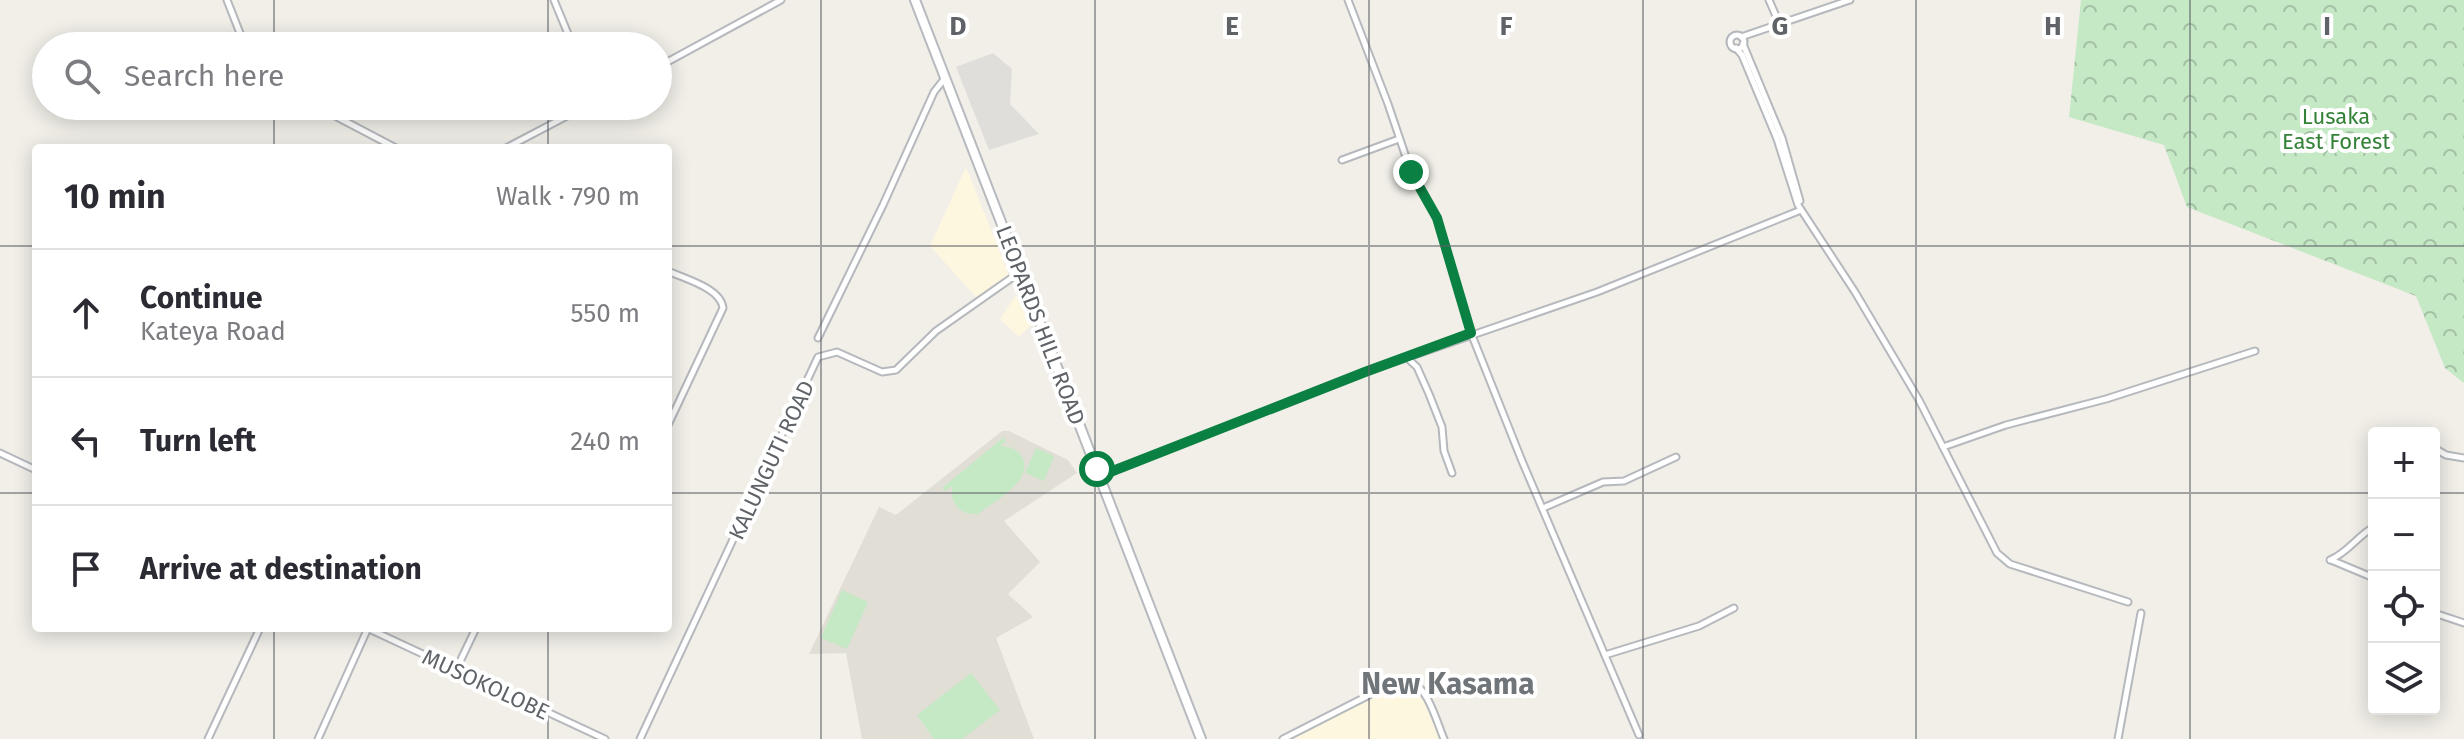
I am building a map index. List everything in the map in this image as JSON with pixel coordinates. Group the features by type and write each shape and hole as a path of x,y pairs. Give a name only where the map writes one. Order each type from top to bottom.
{"main road":[{"name":"LEOPARDS HILL ROAD","path":"915,0 1201,739"}],"street":[{"path":"227,0 240,32"},
{"path":"554,0 567,32"},
{"path":"672,59 781,0"},
{"path":"1348,0 1415,181 1437,218 1471,333 1639,735"},
{"path":"1769,0 1779,23"},
{"path":"1850,0 1731,38 1730,44 1742,55 1777,139 1800,208 1855,292 1919,400 2002,559 2128,602"},
{"path":"1741,37 1782,138 1798,189 1800,208"},
{"path":"1736,48 1743,44"},
{"path":"818,338 934,92 946,77"},
{"path":"343,120 388,144"},
{"path":"514,144 559,120"},
{"path":"1342,160 1399,139"},
{"path":"1100,476 1405,357 1639,275 1668,261 1732,239 1800,208"},
{"name":"KALUNGUTI ROAD","path":"640,739 818,357 837,352 882,372 896,370 936,331 1020,271"},
{"path":"672,273 709,290 723,303 707,346 672,417"},
{"path":"1943,447 2006,425 2106,399 2255,351"},
{"path":"1405,357 1417,367 1429,394 1442,427 1444,451 1452,473"},
{"path":"2440,452 2464,458"},
{"path":"0,453 32,468"},
{"path":"1543,508 1603,482 1624,481 1676,457"},
{"path":"2368,530 2345,554 2330,560 2368,576"},
{"path":"1605,655 1685,631 1734,608"},
{"path":"2118,739 2141,613"},
{"path":"2440,615 2464,623"},
{"path":"208,739 258,632"},
{"path":"318,739 366,632"},
{"name":"MUSOKOLOBE","path":"376,632 605,739"},
{"path":"456,670 474,632"},
{"path":"1283,739 1383,688 1408,679 1416,682 1425,694 1444,739"}],"shaded area":[{"path":"993,53 1012,69 1010,104 1039,134 989,150 956,67"},
{"path":"966,167 1009,275 976,297 930,246"},
{"path":"1016,295 1031,325 1019,337 1000,319"},
{"path":"1002,431 1009,431 1068,460 1077,473 1004,521 1040,562 1008,594 1033,617 996,638 1034,739 862,739 846,653 809,654 879,507 896,515"},
{"path":"1413,686 1421,692 1439,739 1289,739 1398,687 1403,691"}],"green space":[{"name":"Lusaka East Forest","path":"2081,0 2464,0 2464,383 2445,368 2416,296 2187,207 2164,145 2069,117"},
{"path":"1004,437 1006,441 1000,446 1012,448 1020,454 1023,474 1010,490 978,514 966,513 955,503 952,486 945,491 942,488"},
{"path":"1036,448 1054,456 1044,481 1025,473"},
{"path":"842,590 868,602 847,649 821,638"},
{"path":"971,673 1000,710 962,739 934,739 917,715"}],"district":[{"name":"New Kasama","path":"1448,684"}],"route":[{"path":"1097,469 1100,476 1471,333 1437,218 1411,172"}]}
